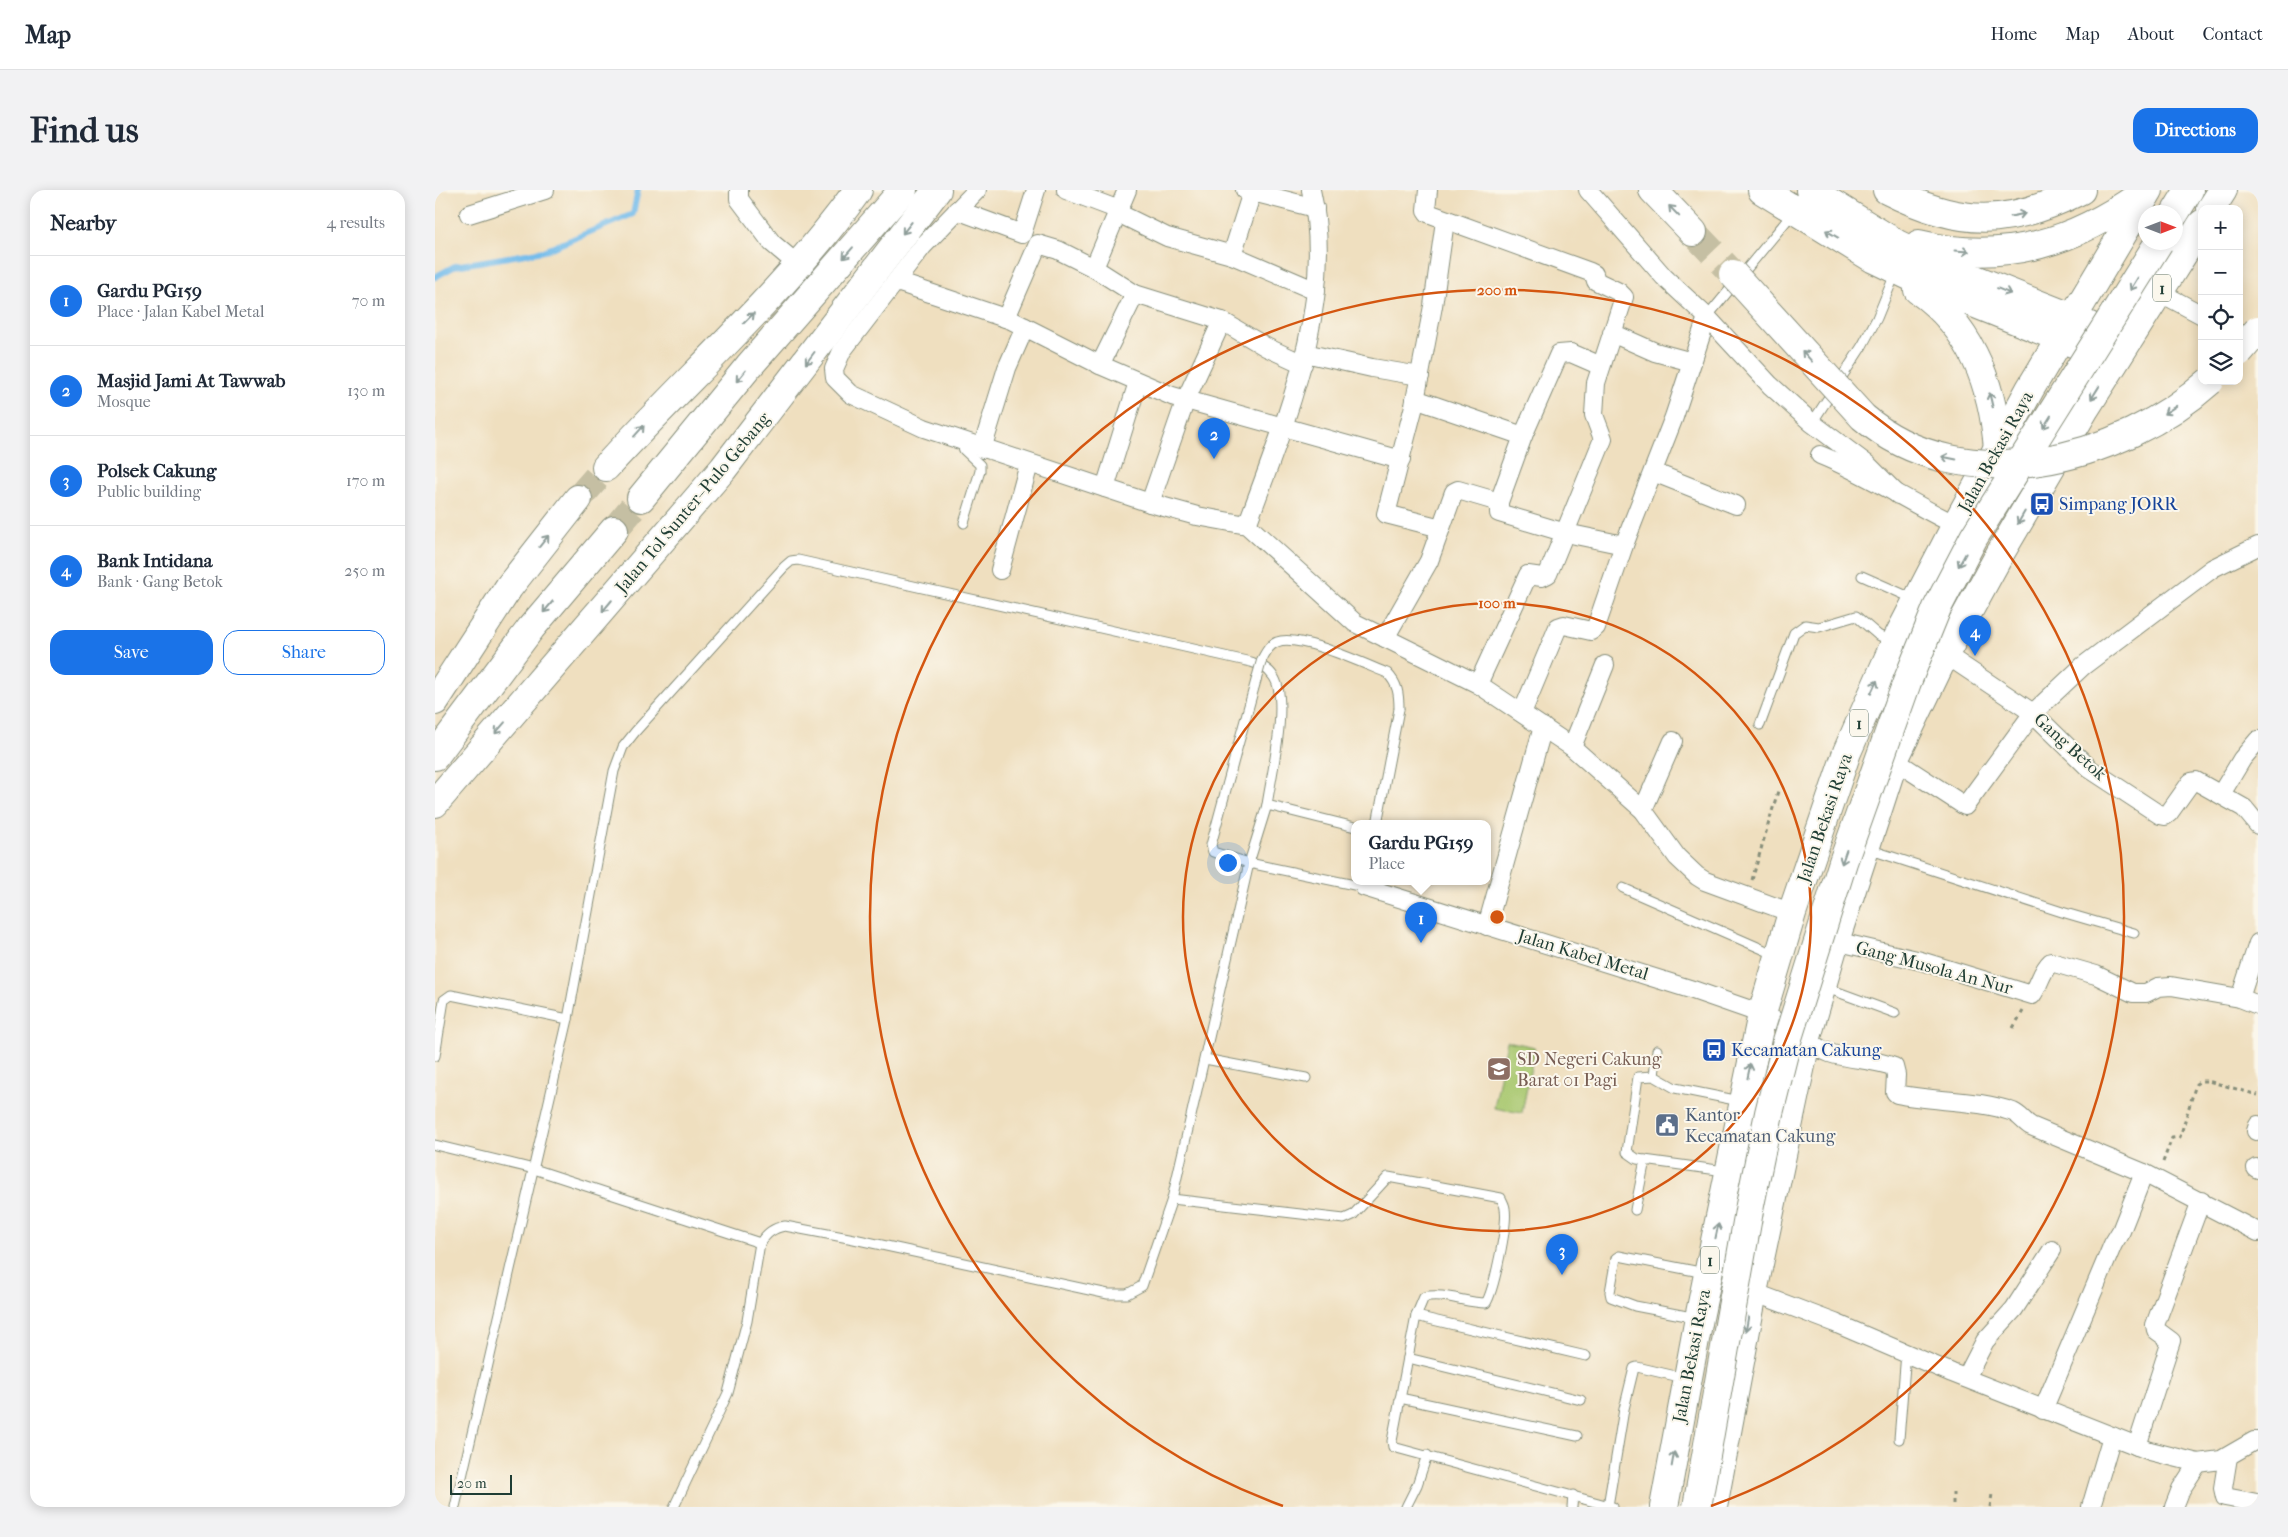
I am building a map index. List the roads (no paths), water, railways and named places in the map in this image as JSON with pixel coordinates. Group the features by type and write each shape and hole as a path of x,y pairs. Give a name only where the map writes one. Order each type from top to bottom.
{"highway":[{"path":"606,467 659,409 757,311 798,265 858,190"},
{"path":"641,498 756,358 903,190"},
{"name":"Jalan Tol Sunter–Pulo Gebang","path":"435,804 723,469 937,190"},
{"path":"1653,190 1693,232"},
{"path":"1762,190 1802,200 1909,241 1945,250 1983,253 2016,250 2050,242 2087,228 2120,210 2148,190"},
{"path":"1887,190 1915,203 1948,214 1992,218 2031,212 2081,190"},
{"name":"Jalan Bekasi Raya","path":"1664,1507 1708,1274 1738,1173 1743,1102 1762,1014 1792,913 1847,752 1895,643 1956,525 2066,328 2148,190"},
{"path":"2180,205 2189,190"},
{"path":"2214,205 2223,190"},
{"path":"1802,200 1884,267 1940,307 1967,340 1986,380 1996,424 1998,449 2045,476"},
{"path":"1865,225 1897,244 2066,328"},
{"name":"1","path":"1713,1507 1753,1292 1807,1036 1835,941 1894,760 1945,654 2045,476 2121,351 2198,230"},
{"path":"1697,1507 1750,1205 1769,1113 1787,1041 1840,871 1907,682 1937,608 1974,537 2154,250"},
{"path":"1884,267 1926,284 2066,328 2099,331 2121,351"},
{"path":"1733,274 1863,417 1880,431 1901,444 1941,456 1981,462 2013,464 2075,453 2116,440 2151,422 2184,401 2204,385"},
{"path":"2243,347 2258,330"},
{"path":"435,701 509,587 579,499"},
{"path":"435,756 531,628 614,530"}],"street":[{"path":"469,214 545,190"},
{"path":"739,190 739,199 772,243 798,265"},
{"path":"977,190 923,246 836,362 834,369 835,378 851,394 924,428 982,449 1150,503 1197,516 1247,525 1355,623 1478,684 1572,747 1643,810 1677,857 1697,876 1705,881 1792,913"},
{"path":"957,210 1022,234 1036,190"},
{"path":"1066,190 1119,210 1122,215 1167,236 1232,255 1317,291"},
{"path":"1094,268 1127,190"},
{"path":"1247,525 1283,427 1304,358 1317,291 1317,236 1315,208 1311,190"},
{"path":"1429,190 1427,212 1590,272 1594,274 1596,281 1622,293 1623,302 1596,383 1594,415 1603,438 1548,574 1542,577 1528,575 1478,684"},
{"path":"1588,190 1664,277 1707,317 1770,385 1812,423 1868,465 1898,495"},
{"path":"1232,255 1249,191 1315,208"},
{"path":"1441,528 1386,514 1401,460 1420,376 1435,297 1445,220"},
{"path":"1006,318 1038,244 1059,250 1094,268 1135,294 1222,321 1266,346 1304,358 1420,376"},
{"path":"897,282 1006,318 1100,365 1172,396 1401,460"},
{"path":"2159,292 2198,313"},
{"path":"1100,365 1135,294"},
{"path":"1523,713 1558,627 1564,625 1591,632 1594,630 1624,545 1674,417 1707,317"},
{"path":"1150,503 1186,399 1222,321"},
{"path":"982,449 1007,368 1025,327"},
{"path":"1612,333 1655,352 1692,362"},
{"path":"2243,340 2258,349"},
{"path":"1601,366 1571,353 1559,354 1523,436 1499,502 1499,513 1566,533 1624,545"},
{"path":"1105,488 1138,382"},
{"path":"1415,399 1523,436"},
{"path":"1820,455 1865,474 1898,495 1956,525"},
{"path":"1000,570 1029,464"},
{"path":"1653,472 1737,505"},
{"path":"1385,638 1429,561 1454,492 1458,490 1499,502"},
{"path":"1894,760 1965,806 2033,713 2083,666 2213,568 2258,546"},
{"name":"Gang Betok","path":"1945,654 2033,713 2090,769 2159,815 2165,816 2169,813 2191,782 2196,781 2221,794"},
{"path":"1572,747 1605,665"},
{"path":"1487,926 1543,727"},
{"path":"1643,810 1673,741"},
{"path":"2255,747 2221,794 2244,808 2258,825"},
{"name":"Jalan Kabel Metal","path":"1368,885 1487,926 1631,970 1762,1014 1807,1036 1811,1043 1827,1052 1894,1067 1897,1094 1963,1102 2011,1112 2019,1115 2021,1120 2031,1126 2150,1176"},
{"name":"Gang Musola An Nur","path":"1835,941 1921,960 2032,995 2037,988 2044,968 2051,962 2059,962 2096,975 2133,993 2146,993 2158,987 2171,986 2240,998"},
{"path":"2258,943 2240,998 2258,1005"},
{"path":"2043,1410 2113,1244 2150,1176 2258,1232"},
{"path":"2137,1446 2171,1341 2156,1330 2155,1325 2201,1201"},
{"path":"1966,1378 1985,1341 2014,1309 2052,1250"},
{"path":"1753,1292 1835,1323 2043,1410 2150,1451 2198,1463 2221,1460 2257,1437"},
{"path":"2091,1507 2112,1436"},
{"path":"2227,1456 2223,1488 2225,1497 2258,1503 2257,1507"},
{"path":"2174,1507 2181,1489 2198,1463"}],"lane":[{"path":"1707,317 1802,200"},
{"path":"1812,423 1862,346 1877,318 1884,267"},
{"path":"961,442 964,450 980,464 980,471 965,523"},
{"path":"455,1507 568,1019 614,771 623,747 791,561 798,560 1251,662 1265,668 1275,677 1280,695 1281,713 1267,805 1249,863 1172,1199 1142,1286 1127,1294 1108,1294 854,1238 785,1226 774,1228 766,1234 760,1243 747,1321 728,1393 674,1507"},
{"path":"1862,576 1916,601"},
{"path":"1760,724 1794,633 1805,624 1819,627 1856,616 1878,635 1895,643"},
{"name":"Jalan Kabel Metal","path":"1351,881 1249,863 1217,855 1211,848 1262,658 1268,648 1276,642 1299,640 1387,674 1394,680 1399,692 1399,708 1378,820"},
{"path":"1267,805 1351,826"},
{"path":"1866,848 2062,912 2134,933"},
{"path":"1623,888 1779,956"},
{"path":"1822,986 1895,1013"},
{"path":"435,1056 444,1000 451,995 568,1019"},
{"path":"1654,1076 1657,1050"},
{"path":"1205,1060 1306,1078"},
{"path":"1743,1102 1675,1088 1654,1076 1638,1078 1627,1152 1633,1158 1776,1179"},
{"path":"435,1145 534,1169 760,1243"},
{"path":"1635,1210 1645,1160"},
{"path":"1172,1199 1344,1220 1353,1215 1388,1177 1501,1198 1505,1208 1504,1228 1493,1282 1486,1304 1473,1304 1433,1295 1424,1297 1416,1316 1392,1441 1393,1447 1611,1506 1624,1409 1634,1368 1637,1367 1687,1380"},
{"path":"1699,1318 1635,1306 1611,1297 1616,1258 1619,1256 1642,1260 1708,1274"},
{"path":"1416,1316 1586,1356"},
{"path":"1899,1439 1906,1353"},
{"path":"1408,1358 1581,1400"},
{"path":"1400,1398 1577,1436"},
{"path":"1406,1507 1417,1485 1427,1456"},
{"path":"1572,1507 1573,1495"}],"waterway":[{"path":"435,277 455,266 544,251 633,214 638,190"}],"tunnel":[{"path":"1693,232 1733,274"},
{"path":"578,499 606,467"},
{"path":"614,530 641,498"}],"place":[{"name":"Masjid Jami At Tawwab","path":"1214,459"},
{"name":"Simpang JORR","path":"2042,504"},
{"name":"Bank Intidana","path":"1975,656"},
{"name":"Gardu PG159","path":"1421,943"},
{"name":"Kecamatan Cakung","path":"1714,1050"},
{"name":"SD Negeri Cakung Barat 01 Pagi","path":"1499,1069"},
{"name":"Kantor Kecamatan Cakung","path":"1667,1125"},
{"name":"Polsek Cakung","path":"1562,1275"}]}
